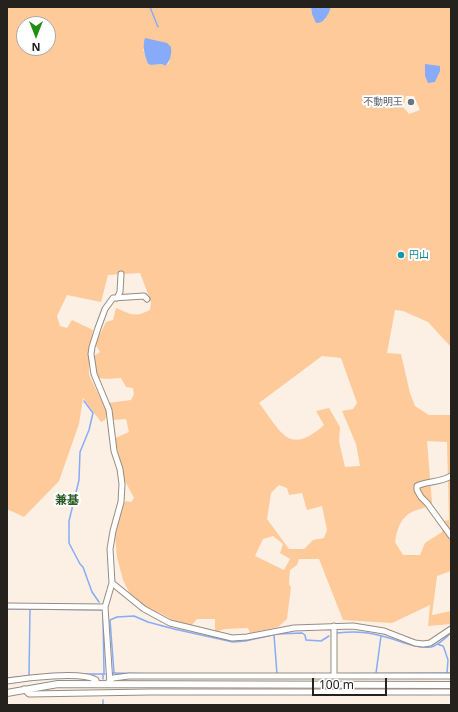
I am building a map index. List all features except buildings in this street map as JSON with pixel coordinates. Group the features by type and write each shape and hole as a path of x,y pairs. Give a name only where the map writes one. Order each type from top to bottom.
{"street":[{"path":"117,298 120,292 121,274"},
{"path":"109,682 105,607 112,583 110,549 121,502 122,484 120,469 114,451 109,410 94,374 91,354 98,328 106,309 113,298 144,296 146,299"},
{"path":"451,476 439,482 421,484 417,486 417,490 421,497 451,536"},
{"path":"112,583 144,609 158,618 176,625 226,637 247,637 284,629 353,626 384,631 416,643 423,644 430,643 451,629"},
{"path":"7,606 105,607"},
{"path":"334,626 334,674"},
{"path":"109,682 113,678 129,676 334,674 451,676"},
{"path":"7,681 39,677 84,676 96,680 97,684"},
{"path":"7,693 58,684 97,684 109,682 451,685"},
{"path":"24,689 29,694 149,692 451,692"}],"shaded area":[{"path":"7,7 311,7 312,14 325,20 331,7 451,7 451,347 428,322 403,311 395,310 387,353 401,354 410,393 415,406 429,415 451,415 451,571 437,576 432,615 451,611 451,624 428,626 430,605 392,623 343,620 319,559 299,559 297,565 290,570 289,584 291,587 287,619 278,627 250,633 248,628 225,629 215,632 215,619 197,619 191,626 176,622 160,613 151,611 129,592 123,580 117,557 115,536 123,504 126,501 131,502 134,498 123,477 115,438 129,432 126,419 113,420 108,403 131,400 134,394 133,388 126,387 121,378 99,378 96,373 94,356 100,352 95,344 106,322 113,320 116,308 133,314 140,314 150,310 151,302 140,273 108,275 101,302 67,295 57,316 60,326 67,328 72,320 93,330 89,353 89,375 107,412 105,420 101,422 83,398 79,424 59,481 24,517 7,509","holes":["143,49 171,52 169,63 165,66 162,64 148,64","406,96 414,96 420,110 409,114 403,107","322,356 341,358 357,403 353,409 342,411 356,444 360,466 345,467 339,441 340,427 329,408 316,411 324,425 302,439 293,439 280,431 259,403","427,441 447,442 449,520 443,521 442,532 425,543 420,555 403,555 395,542 400,524 410,513 432,503","279,485 287,488 289,495 302,493 307,510 322,506 327,530 324,538 313,540 304,549 289,549 267,519 271,493","273,536 283,544 280,553 290,559 284,570 255,556 263,539"]}],"water":[{"path":"311,7 331,7 324,20 316,23"},
{"path":"145,38 167,43 171,47 170,58 165,66 162,64 148,64 144,48"},
{"path":"425,64 440,66 440,71 435,82 428,83 425,76"}],"waterway":[{"path":"150,7 158,27"},
{"path":"84,401 93,413 89,430 80,452 79,480 69,521 69,543 83,567 92,592 99,602"},
{"path":"7,609 30,609"},
{"path":"29,676 30,609 103,610"},
{"path":"103,615 104,673"},
{"path":"114,673 110,620 117,617 134,616 148,622 174,629 233,642 277,634 302,633 305,635 306,640 321,641 329,636"},
{"path":"337,633 369,633 415,646 426,647 437,645 451,633"},
{"path":"274,635 277,674"},
{"path":"376,673 381,636"},
{"path":"437,644 443,646 444,648 448,660 447,673"},
{"path":"112,673 157,674"},
{"path":"295,674 451,673"},
{"path":"81,674 105,674"},
{"path":"103,674 103,679"},
{"path":"7,678 19,677"},
{"path":"103,700 103,705"}],"place":[{"name":"不動明王","path":"411,102"},
{"name":"円山","path":"401,255"}],"district":[{"name":"兼基","path":"67,501"}]}
